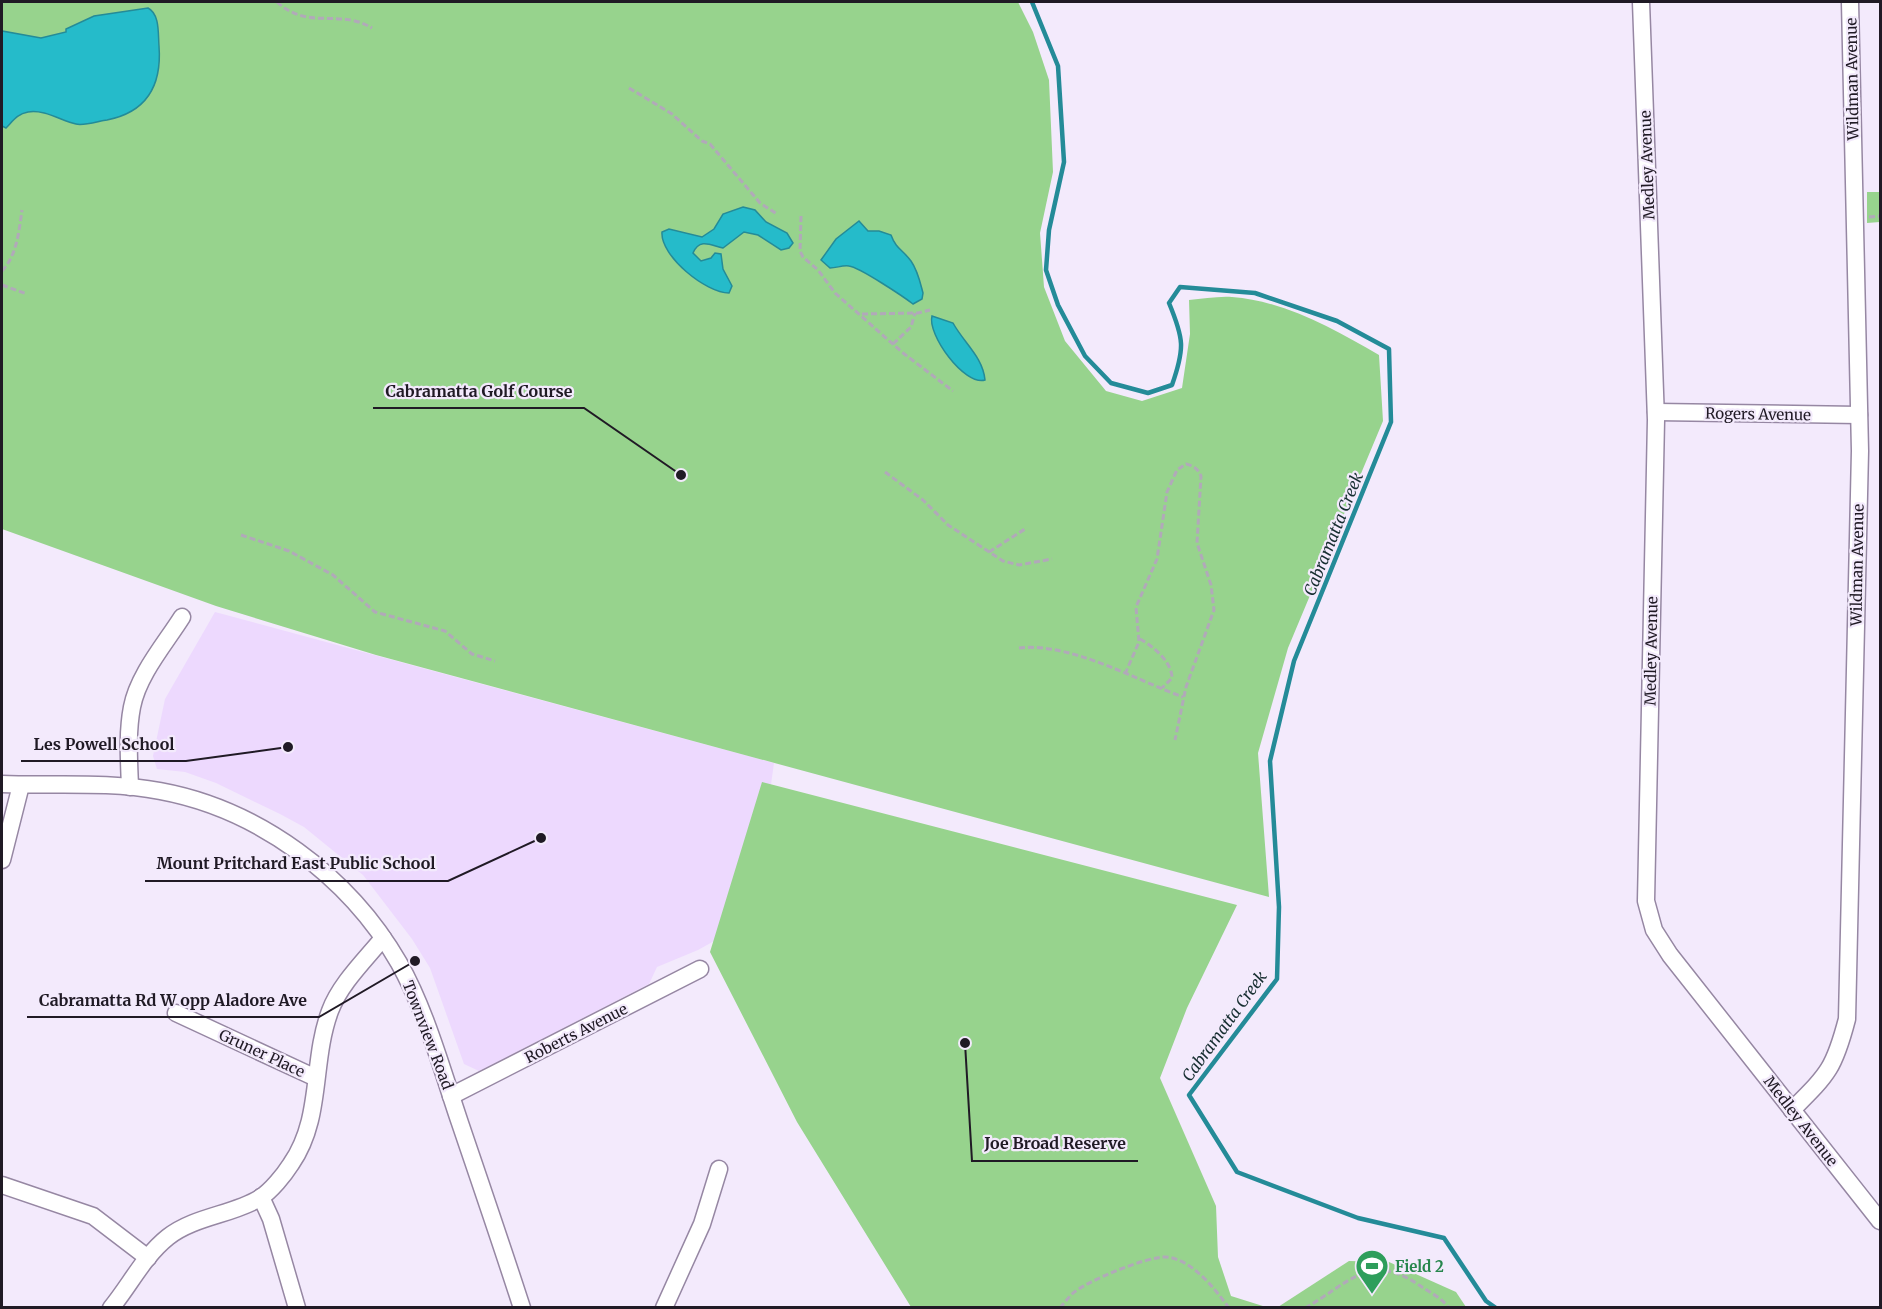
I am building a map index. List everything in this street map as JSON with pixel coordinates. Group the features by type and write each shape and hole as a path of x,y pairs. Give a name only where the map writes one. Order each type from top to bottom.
{"street":[{"name":"Medley Avenue","path":"1641,2 1656,412 1646,901 1654,930 1670,955 1881,1221"},
{"name":"Wildman Avenue","path":"1792,1110 1827,1075 1835,1061 1847,1019 1859,415 1851,2"},
{"name":"Rogers Avenue","path":"1656,412 1859,415"},
{"path":"130,787 129,746 132,705 137,688 182,617"},
{"name":"Townview Road","path":"2,784 130,787 159,790 216,806 272,834 322,871 345,892 383,938 412,989 451,1096 522,1308"},
{"path":"2,860 21,785"},
{"path":"111,1308 148,1258 168,1238 188,1225 261,1197 290,1166 304,1141 315,1105 316,1078 330,1009 342,989 383,938"},
{"name":"Roberts Avenue","path":"451,1096 700,969"},
{"name":"Gruner Place","path":"176,1012 316,1078"},
{"path":"664,1308 702,1224 719,1169"},
{"path":"2,1185 93,1216 148,1258"},
{"path":"261,1197 271,1219 297,1308"}],"path":[{"path":"276,2 303,18 352,20 372,28"},
{"path":"629,88 672,114 702,141 710,144 760,203 777,214"},
{"path":"2,271 10,262 15,249 22,210"},
{"path":"801,216 800,251 803,257 818,270 835,293 953,392"},
{"path":"2,285 27,294"},
{"path":"862,314 915,313 930,310"},
{"path":"893,344 911,327 915,313"},
{"path":"1125,674 1140,639 1136,607 1157,559 1167,492 1177,470 1186,464 1190,465 1199,471 1201,477 1197,543 1211,585 1214,610 1184,697 1175,740"},
{"path":"885,472 923,500 941,519 1008,563 1019,565 1052,559"},
{"path":"989,552 1025,529"},
{"path":"241,535 289,551 333,575 375,612 444,631 472,654 495,662"},
{"path":"1140,639 1156,651 1171,670 1172,678 1162,688"},
{"path":"1019,648 1053,650 1184,697"},
{"path":"1060,1308 1073,1293 1100,1278 1132,1265 1166,1257 1188,1266 1216,1290 1229,1308"},
{"path":"1305,1308 1356,1275 1375,1269 1411,1279 1449,1308"}],"shaded area":[{"path":"215,612 774,763 752,920 698,950 657,967 649,984 479,1071 464,1064 430,968 412,939 363,875 304,827 280,814 216,783 185,772 157,769 153,756 165,699"}],"green space":[{"path":"2,2 1018,2 1033,32 1049,80 1053,172 1040,233 1044,287 1065,341 1106,391 1142,401 1182,388 1190,334 1189,300 1232,297 1271,304 1327,326 1379,355 1383,421 1288,648 1258,753 1269,897 376,655 216,606 2,529"},
{"path":"1867,192 1880,192 1880,222 1867,223"},
{"path":"762,782 1237,905 1187,1008 1160,1078 1216,1206 1218,1257 1231,1296 1266,1307 911,1307 797,1122 710,952"},
{"path":"1349,1261 1389,1262 1456,1292 1466,1307 1278,1307"}],"water":[{"path":"148,8 155,15 158,25 159,60 154,85 142,104 121,116 87,124 76,124 47,114 28,112 21,114 6,128 2,126 2,31 41,38 66,32 66,29 94,16"},
{"path":"743,207 755,210 766,222 787,233 793,243 789,248 781,250 758,235 744,232 723,248 706,244 699,245 693,253 701,261 711,258 715,253 721,254 723,269 732,286 729,293 709,287 697,280 686,272 668,252 663,242 662,232 669,229 702,237 714,229 723,214"},
{"path":"859,221 868,231 879,231 891,235 915,269 923,293 922,299 913,304 862,271 846,266 830,268 821,260 836,239"},
{"path":"932,316 953,323 981,364 985,380 976,380 967,375 949,357 935,334"}],"waterway":[{"name":"Cabramatta Creek","path":"1032,2 1058,66 1064,162 1049,230 1046,270 1058,305 1085,356 1111,383 1148,393 1172,385 1179,362 1181,344 1178,326 1169,303 1180,287 1255,293 1337,321 1389,349 1391,422 1294,661 1270,761 1279,907 1277,979 1189,1095 1237,1172 1358,1218 1444,1238 1486,1301 1496,1308"}],"place":[{"name":"Cabramatta Golf Course","path":"681,475"},
{"name":"Les Powell School","path":"288,747"},
{"name":"Mount Pritchard East Public School","path":"541,838"},
{"name":"Cabramatta Rd W opp Aladore Ave","path":"415,961"},
{"name":"Joe Broad Reserve","path":"965,1043"},
{"name":"Field 2","path":"1372,1295"}]}
